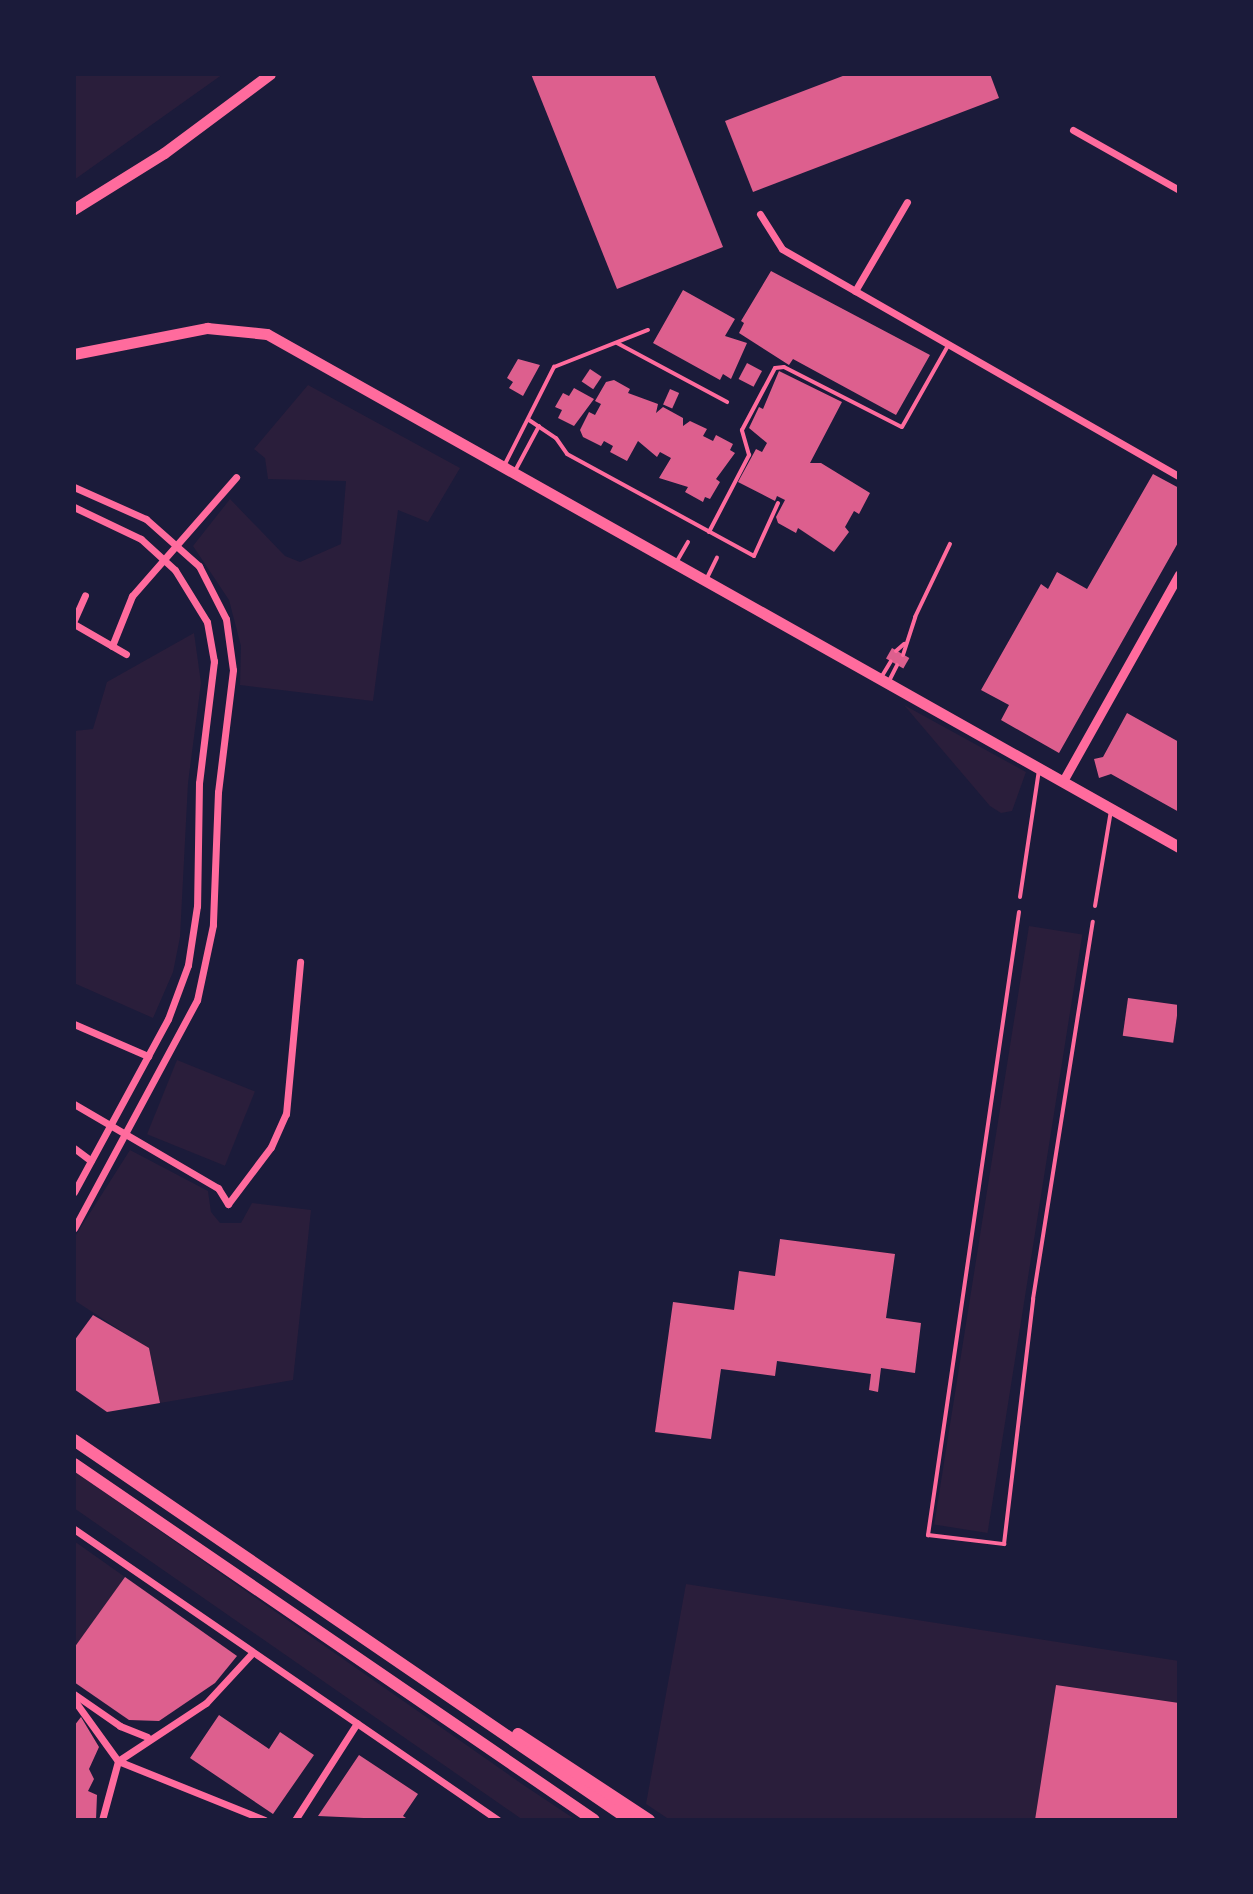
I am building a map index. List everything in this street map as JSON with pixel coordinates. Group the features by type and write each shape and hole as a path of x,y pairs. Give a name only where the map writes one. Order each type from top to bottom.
{"highway":[{"path":"74,1440 630,1820"},
{"path":"74,1464 594,1820"},
{"path":"354,1632 649,1820"}],"main road":[{"path":"74,209 164,153 270,74"},
{"path":"74,354 207,328 267,334 1179,847"}],"street":[{"path":"1073,130 1179,190"},
{"path":"855,291 907,202"},
{"path":"760,214 782,249 1179,476"},
{"path":"112,646 132,596 236,477"},
{"path":"74,487 121,505 179,543 217,595 230,637 232,684 219,780 213,909 197,1000 127,1136 74,1228"},
{"path":"74,507 124,529 165,560 186,583 207,622 214,661 199,783 197,906 182,986 74,1192"},
{"path":"1063,781 1179,574"},
{"path":"85,595 74,622 126,654"},
{"path":"197,906 213,909"},
{"path":"74,1104 218,1188 228,1204 271,1147 286,1114 300,962"},
{"path":"74,1024 148,1056"},
{"path":"74,1148 91,1161"},
{"path":"74,1529 498,1820"},
{"path":"102,1820 118,1761 147,1737 206,1703 253,1652"},
{"path":"74,1694 120,1726 147,1737"},
{"path":"74,1700 118,1761 265,1820"},
{"path":"295,1820 357,1723"}],"lane":[{"path":"509,470 554,367 648,330"},
{"path":"617,343 727,402"},
{"path":"709,532 749,455 742,430 775,368 784,367 902,427 949,344"},
{"path":"529,420 567,454 724,543 754,556 778,503"},
{"path":"509,470 539,426"},
{"path":"675,565 688,542"},
{"path":"903,655 904,644 950,544"},
{"path":"705,582 717,557"},
{"path":"896,651 904,644"},
{"path":"883,683 891,661"},
{"path":"883,683 897,665"},
{"path":"1020,897 1040,768"},
{"path":"1095,906 1111,809"},
{"path":"1019,912 928,1535 1004,1544 1033,1299 1093,922"}],"shaded area":[{"path":"74,74 223,74 74,180"},
{"path":"308,385 460,468 428,522 398,510 373,701 240,685 241,646 229,600 193,546 230,499 285,556 300,562 341,544 346,481 268,479 265,458 254,449"},
{"path":"194,633 201,683 188,783 180,937 173,972 153,1018 74,983 74,731 93,729 107,682"},
{"path":"904,705 1026,772 1012,811 1001,813 990,806"},
{"path":"1029,926 1082,934 988,1533 934,1525"},
{"path":"177,1060 255,1091 225,1166 147,1134"},
{"path":"130,1150 208,1191 211,1212 220,1223 241,1223 252,1203 311,1210 293,1380 160,1403 149,1349 74,1300 74,1238"},
{"path":"74,1471 576,1820 523,1820 74,1508"},
{"path":"74,1541 125,1577 74,1648"},
{"path":"686,1584 1179,1661 1179,1703 1056,1685 1035,1820 670,1820 646,1804"}],"building":[{"path":"531,74 654,74 723,247 617,289"},
{"path":"848,74 990,74 999,98 753,192 725,121"},
{"path":"771,271 930,355 896,415 793,359 789,365 739,333 744,323 741,321"},
{"path":"683,290 735,319 725,336 747,343 731,379 723,374 720,380 653,343"},
{"path":"518,359 540,365 523,396 509,388 513,382 507,378"},
{"path":"747,363 762,371 754,387 739,379"},
{"path":"590,369 602,377 593,389 582,381"},
{"path":"779,371 842,402 810,463 821,463 870,493 859,514 854,511 845,527 849,532 834,552 798,528 796,533 778,523 776,517 785,500 777,496 775,501 738,482 756,449 762,452 767,443 749,428 759,407 763,409"},
{"path":"614,380 630,389 628,393 658,404 656,413 663,407 683,418 683,426 690,421 707,429 703,436 713,441 716,435 733,444 730,450 735,453 716,479 720,482 710,499 705,497 703,502 685,492 688,487 659,478 671,458 660,452 657,457 638,441 627,461 610,452 613,446 604,441 601,446 583,437 580,430 589,412 595,415 601,404 595,401 606,382"},
{"path":"574,388 594,399 574,426 558,418 562,410 555,407 563,393 569,396"},
{"path":"670,389 679,393 672,409 663,405"},
{"path":"1153,474 1179,488 1179,541 1059,753 1001,720 1009,705 981,690 1041,584 1048,589 1057,572 1087,589"},
{"path":"892,648 909,658 903,668 886,658"},
{"path":"1127,713 1179,742 1179,812 1111,774 1099,778 1094,759 1103,757"},
{"path":"1128,998 1179,1005 1173,1043 1123,1036"},
{"path":"780,1239 895,1254 886,1318 921,1323 915,1373 881,1368 878,1392 869,1390 871,1374 777,1361 775,1376 721,1369 711,1439 655,1432 673,1302 734,1310 739,1271 775,1276"},
{"path":"93,1315 149,1348 160,1403 107,1412 74,1389 74,1341"},
{"path":"125,1577 237,1656 215,1683 159,1721 129,1720 74,1682 74,1648"},
{"path":"1056,1685 1179,1703 1179,1820 1035,1820"},
{"path":"219,1715 269,1749 280,1732 314,1755 273,1814 190,1758"},
{"path":"81,1717 99,1747 89,1769 94,1779 88,1791 97,1795 96,1820 74,1820 74,1726"},
{"path":"359,1755 418,1794 403,1816 409,1820 318,1816"}]}
